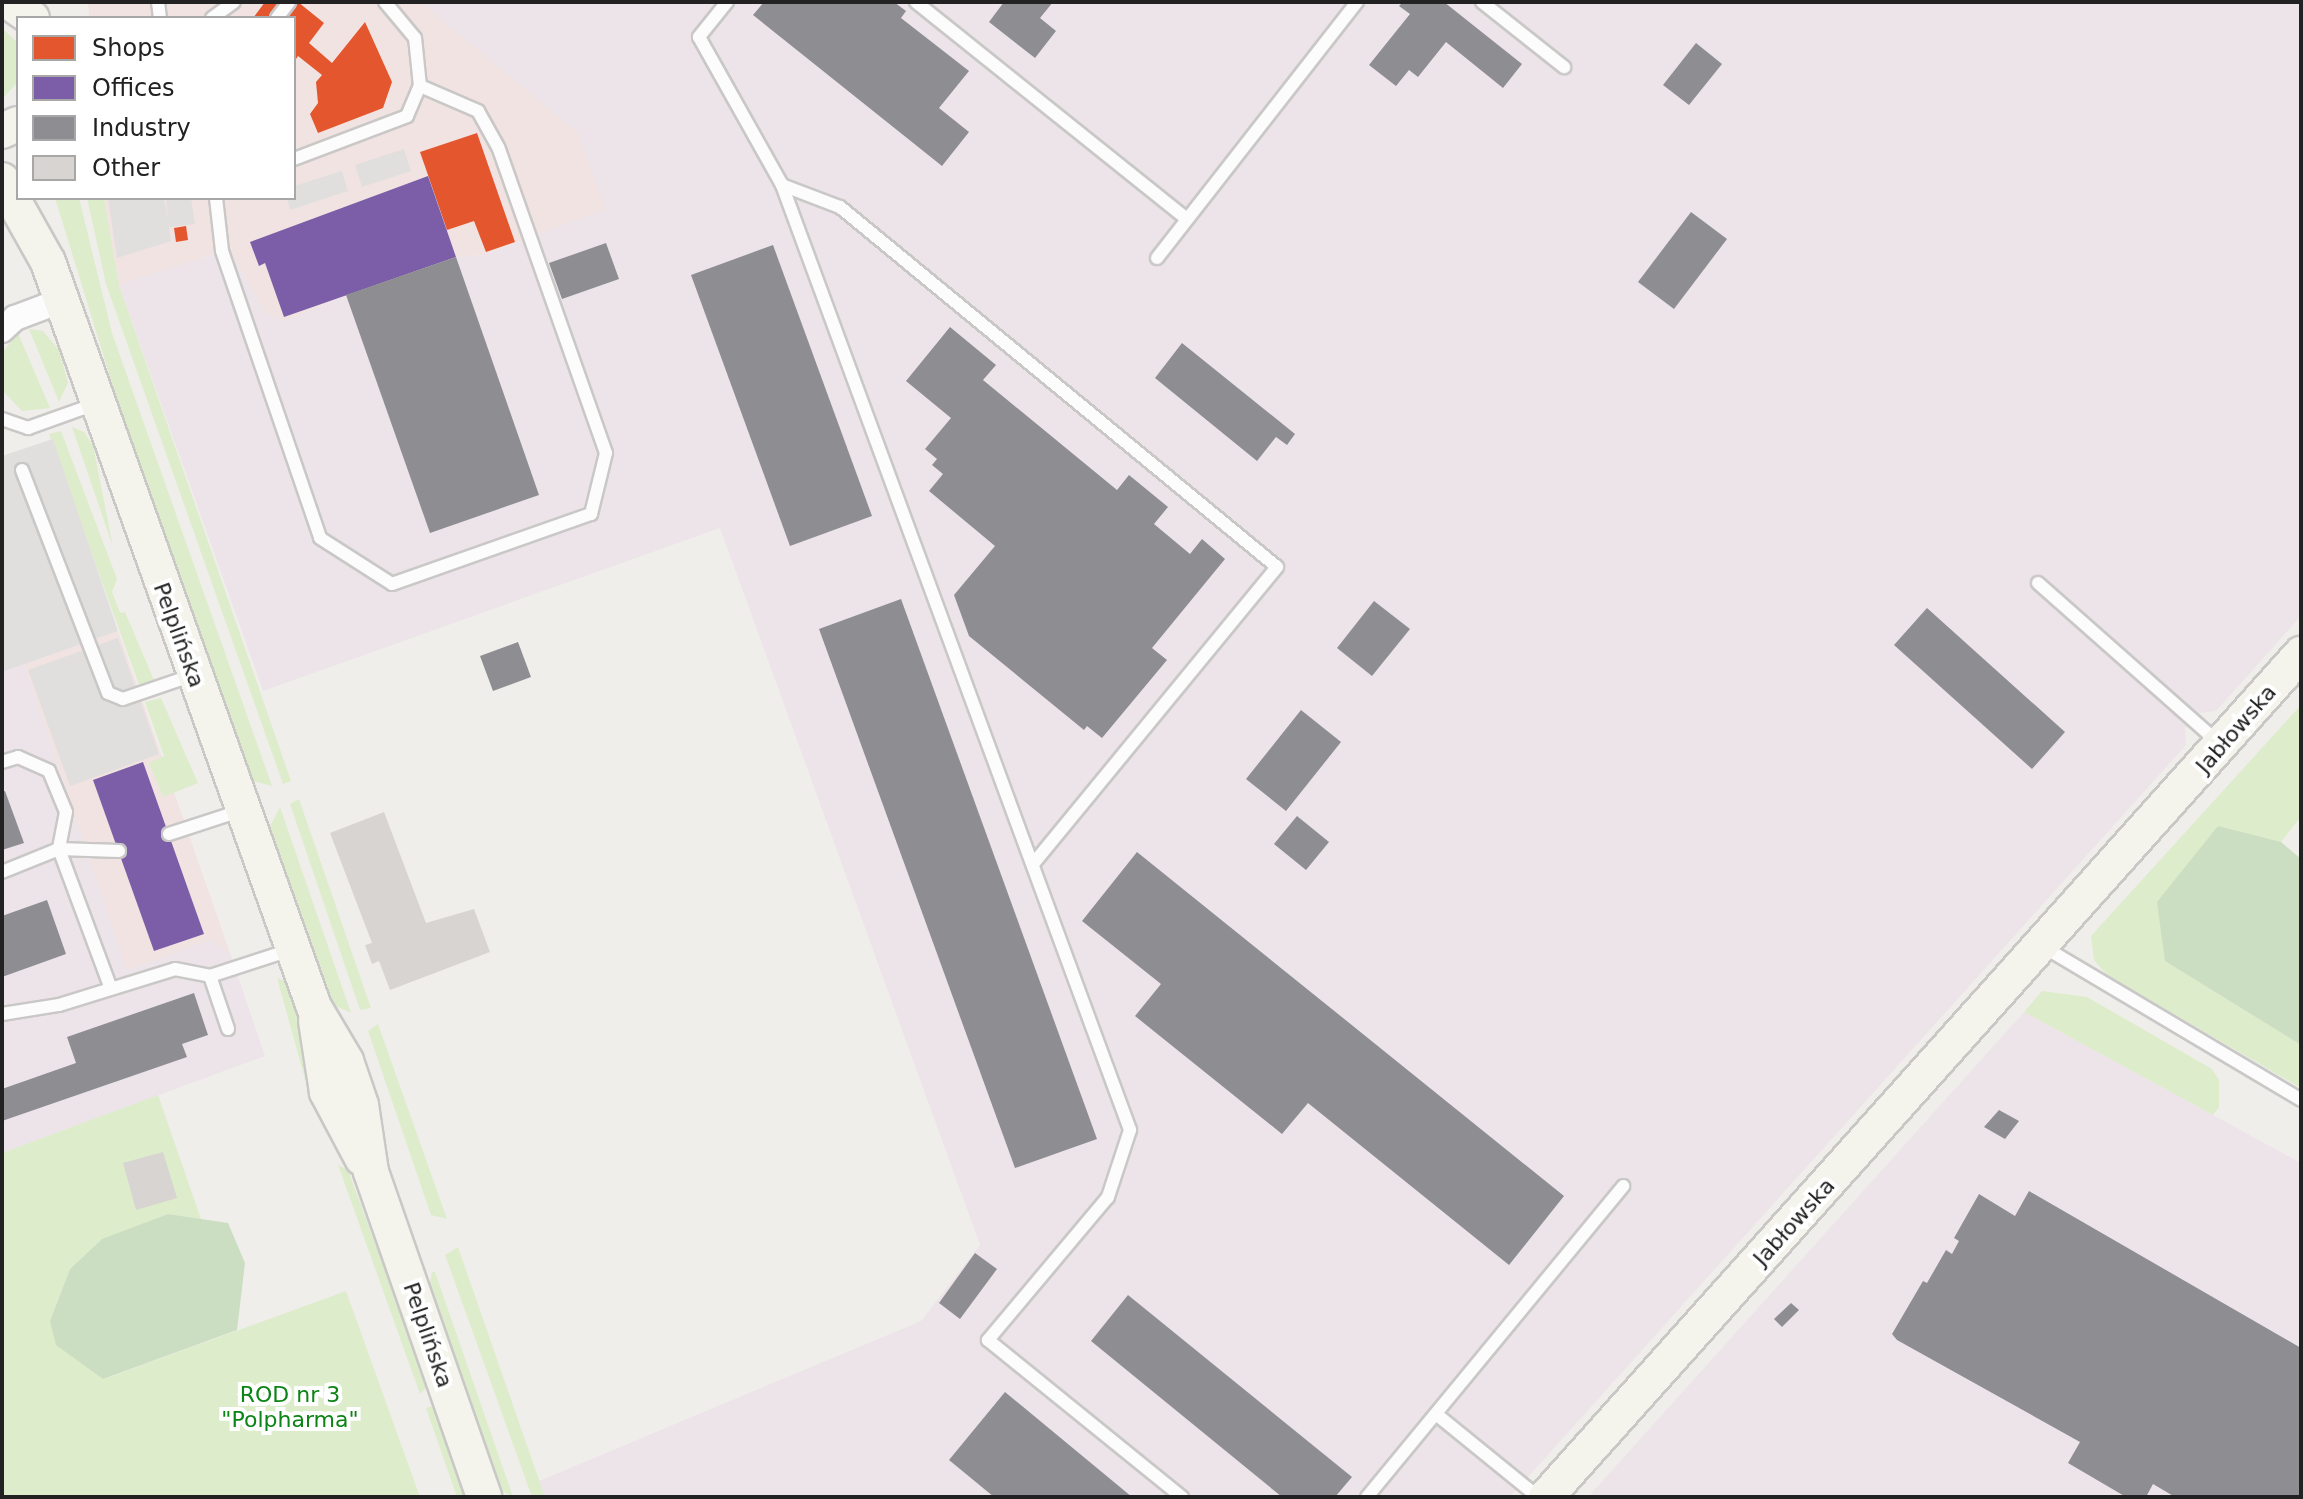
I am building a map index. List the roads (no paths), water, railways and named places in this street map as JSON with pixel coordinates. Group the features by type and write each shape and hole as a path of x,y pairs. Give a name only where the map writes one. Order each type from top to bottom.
{"main road":[{"name":"Pelplińska","path":"2,180 48,262 63,300 193,675 314,1007 327,1092 371,1172 484,1497"},
{"name":"Pelplińska","path":"39,200 48,262"},
{"name":"Jabłowska","path":"1546,1497 2301,654"}],"street":[{"path":"2,330 15,318 63,300"}],"lane":[{"path":"215,16 234,2"},
{"path":"296,158 407,116 420,86 415,38 385,2"},
{"path":"727,2 699,37 782,185 1130,1130 1108,1197 988,1340 1182,1497"},
{"path":"916,2 1187,219"},
{"path":"1157,258 1357,2"},
{"path":"1482,2 1564,67"},
{"path":"216,200 222,251 320,538 392,584 591,514 606,453 498,147 478,111 420,86"},
{"path":"782,185 840,207 1277,567 1033,864"},
{"path":"2,419 28,428 98,403"},
{"path":"22,470 108,693 123,699 193,675"},
{"path":"2038,583 2222,745"},
{"path":"2,762 18,757 49,771 66,812 59,849 111,989"},
{"path":"169,834 243,810"},
{"path":"2,872 59,849 119,851"},
{"path":"2042,946 2301,1100"},
{"path":"2,1014 111,989 175,969 210,976 293,949"},
{"path":"210,976 228,1029"},
{"path":"1367,1497 1623,1186"},
{"path":"1436,1414 1538,1497"}],"park label":[{"name":"ROD nr 3 \"Polpharma\"","path":"290,1406"}]}
